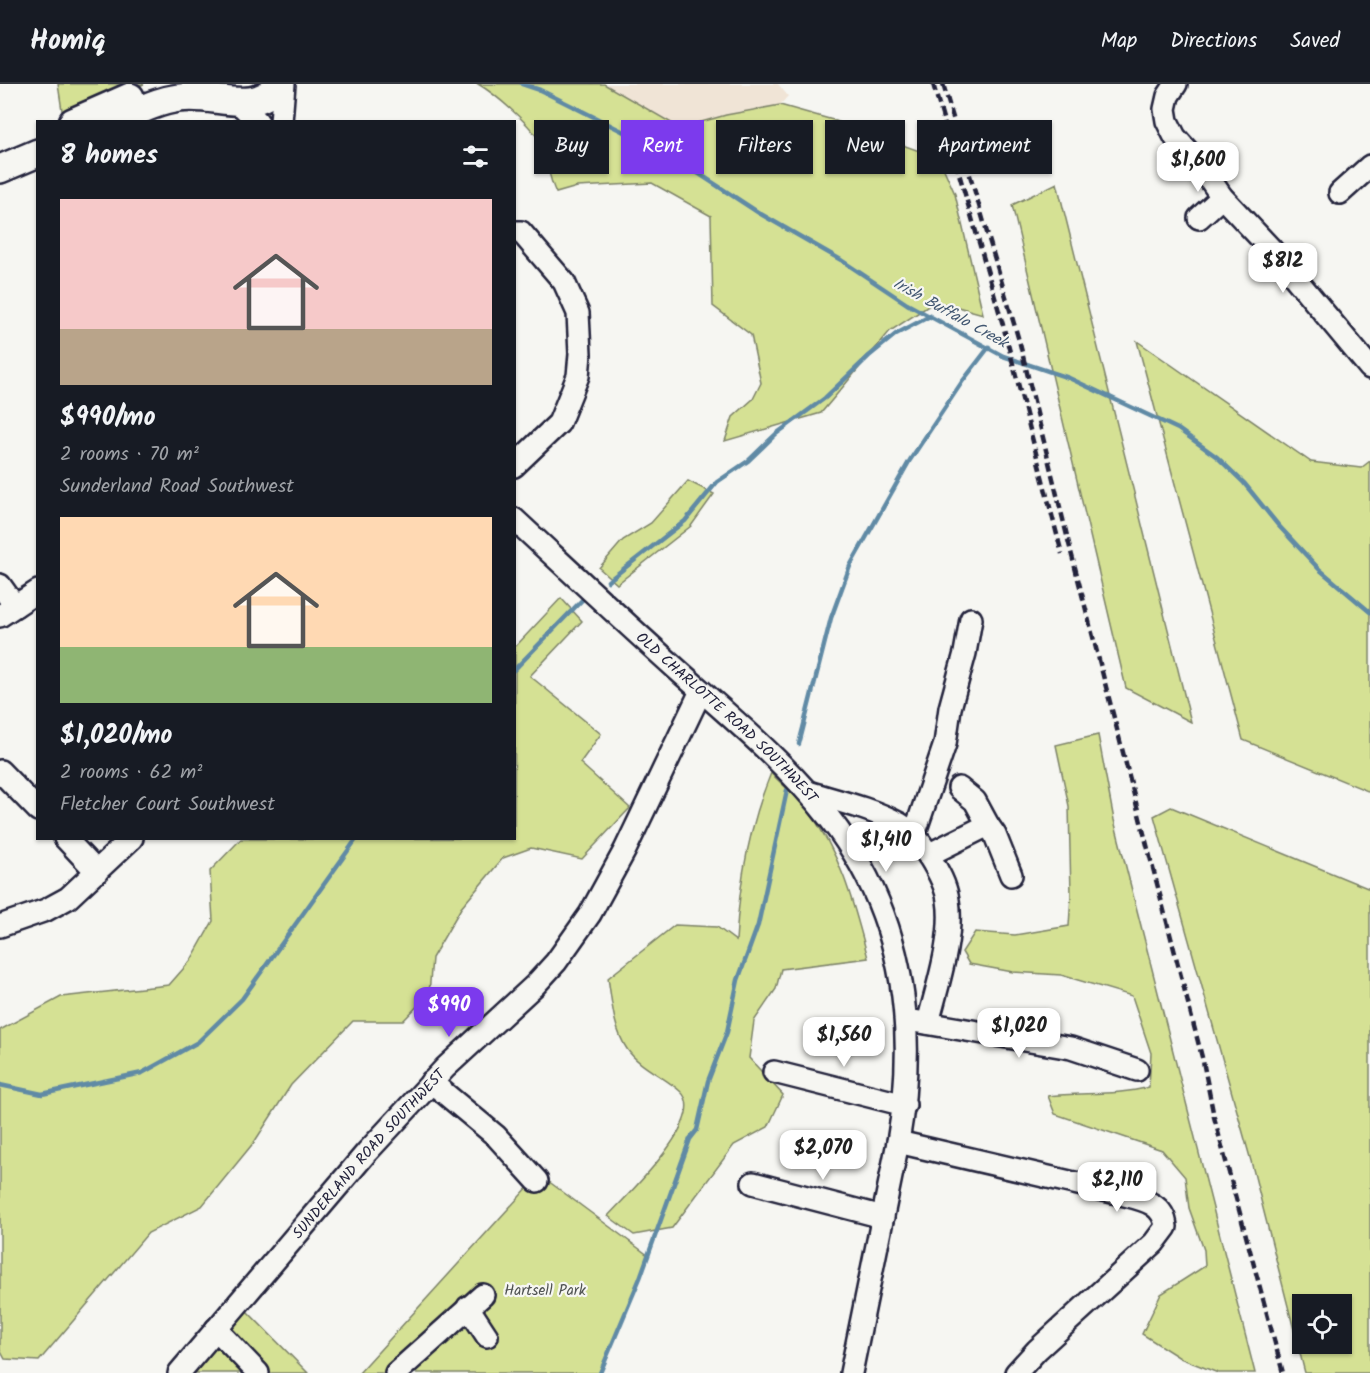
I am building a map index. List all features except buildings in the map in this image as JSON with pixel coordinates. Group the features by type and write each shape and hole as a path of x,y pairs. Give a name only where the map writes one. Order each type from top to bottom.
{"main road":[{"path":"77,120 158,84"},
{"path":"118,120 179,98 222,95 259,100 282,84"},
{"path":"0,152 36,154"},
{"path":"0,169 36,154"}],"street":[{"path":"281,120 282,84"},
{"path":"1176,84 1168,96 1165,109 1167,121 1175,137 1200,165 1222,197 1271,249 1370,368"},
{"path":"222,95 242,106 256,120"},
{"path":"1340,193 1370,166"},
{"path":"1199,218 1222,197"},
{"path":"516,232 521,232 564,282 578,313 580,335 578,376 559,423 516,464"},
{"name":"OLD CHARLOTTE ROAD SOUTHWEST","path":"516,521 757,740 808,792 850,847 871,887 893,943 917,1021 898,1142 851,1373"},
{"path":"0,585 7,611 36,592"},
{"path":"914,835 945,744 950,708 965,653 971,619"},
{"name":"SUNDERLAND ROAD SOUTHWEST","path":"179,1373 367,1152 432,1082 535,985 556,962 590,914 625,850 701,691"},
{"path":"0,771 36,808"},
{"path":"959,788 975,801 995,835 1011,875"},
{"path":"808,792 849,804 900,824 914,835 941,878 948,899 950,918 939,978 917,1021 1071,1048 1137,1070"},
{"path":"928,855 988,825"},
{"path":"67,840 97,872"},
{"path":"0,927 46,910 68,898 130,840"},
{"path":"774,1072 904,1105"},
{"path":"432,1082 496,1136 537,1181"},
{"path":"898,1142 1117,1193 1158,1207 1165,1215 1166,1227 1154,1243 1037,1350 1016,1373"},
{"path":"753,1184 883,1217"},
{"path":"396,1373 475,1301 487,1336"},
{"path":"216,1329 258,1373"}],"shaded area":[{"path":"604,84 778,84 788,96 780,105 704,121 666,120"}],"green space":[{"path":"58,84 144,84 63,117"},
{"path":"478,84 604,84 666,120 621,120 621,174 704,174 704,121 780,105 833,120 825,120 825,174 905,174 905,146 917,150 917,174 946,174 955,194 983,314 947,304 933,303 890,331 821,413 725,441 733,417 753,399 761,383 751,335 713,306 711,216 652,183 577,187 556,193 549,174 609,174 609,120 534,120 534,134 494,95"},
{"path":"1057,183 1191,722 1126,688 1012,205"},
{"path":"1137,341 1311,462 1361,468 1370,461 1370,792 1243,740"},
{"path":"688,481 714,494 691,526 617,584 599,568 623,540 651,523"},
{"path":"561,598 582,621 530,676 601,734 580,763 630,808 582,859 531,848 503,858 461,908 432,958 429,994 403,1021 353,1021 291,1085 255,1141 202,1206 148,1233 39,1361 5,1359 0,1350 0,1030 61,997 169,985 191,960 213,921 210,871 240,840 516,840 516,646"},
{"path":"1098,735 1114,820 1255,1373 1218,1373 1180,1358 1142,1334 1161,1294 1205,1266 1204,1250 1189,1208 1185,1177 1162,1150 1055,1114 1048,1096 1124,1092 1149,1087 1151,1053 1132,996 1061,975 1013,972 969,964 962,952 975,932 1015,935 1069,926 1071,895 1069,806 1056,745"},
{"path":"771,773 807,809 829,843 852,899 868,958 781,969 776,989 754,1021 749,1058 783,1095 768,1127 734,1145 672,1228 634,1235 608,1216 662,1156 684,1120 687,1104 681,1092 645,1067 627,1049 616,1023 608,978 675,925 717,927 736,941 746,856 763,793"},
{"path":"1171,807 1370,889 1370,1373 1305,1373 1300,1354 1352,1354 1352,1294 1292,1294 1292,1322 1251,1161 1154,816"},
{"name":"Hartsell Park","path":"544,1178 649,1256 600,1373 359,1373 529,1186"},
{"path":"243,1307 308,1373 192,1373"}],"waterway":[{"name":"Irish Buffalo Creek","path":"522,84 540,90 672,156 759,213 841,260 907,304 1003,356 1069,378 1178,429 1217,457 1244,483 1278,525 1319,569 1370,612"},
{"path":"608,581 685,521 717,482 748,461 776,434 825,398 869,356 896,334 930,316"},
{"path":"799,744 831,618 850,566 910,460 962,382 989,347"},
{"path":"516,668 583,599"},
{"path":"600,1373 640,1278 690,1139 697,1130 708,1081 727,1032 738,980 758,925 787,790"},
{"path":"0,1085 42,1094 142,1073 198,1042 242,999 356,840"}],"railway":[{"path":"933,84 1003,325 1062,554"},
{"path":"943,84 1020,344 1071,552 1203,1061 1214,1117 1283,1373"}]}
